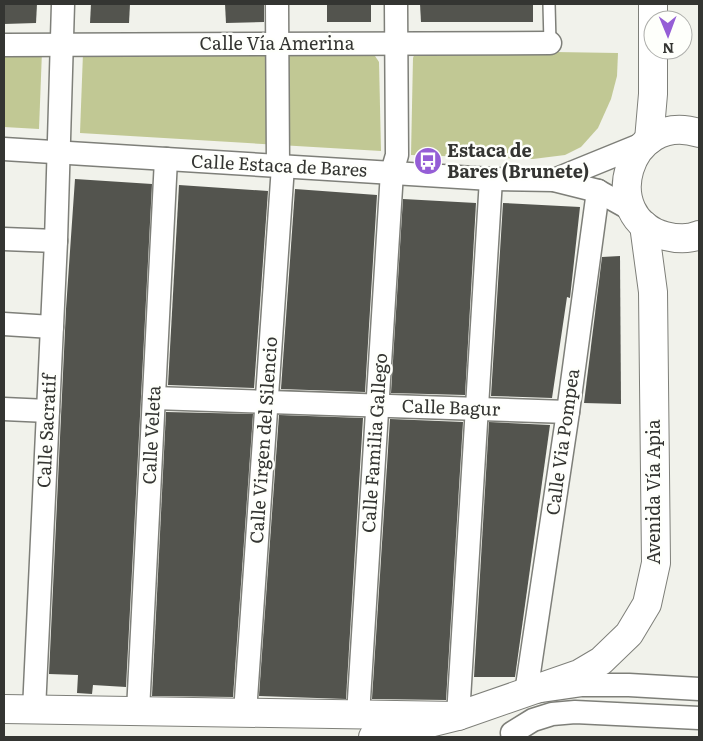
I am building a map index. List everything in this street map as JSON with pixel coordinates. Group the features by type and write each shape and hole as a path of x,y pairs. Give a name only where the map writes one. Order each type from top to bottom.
{"main road":[{"path":"647,141 653,94 653,4"},
{"path":"647,141 659,134 674,130 691,130 699,133"},
{"name":"Avenida Vía Apia","path":"373,737 458,716 579,674 601,660 629,634 647,604 656,563 653,292 638,217 627,192 627,174 633,157 647,141"},
{"path":"638,217 659,234 676,239 699,236"},
{"path":"4,709 458,716"}],"street":[{"name":"Calle Sacratif","path":"34,710 56,241 63,4"},
{"name":"Calle Virgen del Silencio","path":"245,713 267,402 280,166 276,4"},
{"name":"Calle Familia Gallego","path":"358,714 392,172 396,155 396,4"},
{"name":"Calle Vía Amerina","path":"4,45 550,43"},
{"name":"Calle Estaca de Bares","path":"554,180 647,141"},
{"name":"Calle Estaca de Bares","path":"4,149 491,179 554,180 598,191 638,217"},
{"name":"Calle Veleta","path":"138,711 166,159"},
{"path":"458,716 491,179"},
{"name":"Calle Via Pompea","path":"526,693 568,412 598,191"},
{"path":"4,238 56,241"},
{"path":"4,324 52,327"},
{"name":"Calle Bagur","path":"154,398 568,412"},
{"path":"4,409 48,411"},
{"path":"526,693 581,685 629,685 699,690"},
{"path":"512,733 533,720 575,712 699,718"}],"lane":[{"path":"549,4 550,43"}],"green space":[{"path":"416,50 618,53 617,76 611,99 598,128 581,147 565,155 533,159 411,155 413,58"},
{"path":"4,51 42,51 39,129 4,127"},
{"path":"83,53 373,53 379,62 381,151 80,133"}],"building":[{"path":"4,4 37,4 36,23 4,24"},
{"path":"91,4 130,4 129,23 90,23"},
{"path":"225,4 264,4 264,22 226,23"},
{"path":"327,4 371,4 371,22 327,22"},
{"path":"420,4 533,4 533,22 421,22"},
{"path":"75,179 152,184 126,687 93,685 92,694 77,693 78,675 49,674 66,309"},
{"path":"179,185 268,191 254,388 168,385"},
{"path":"295,189 377,195 365,392 281,389"},
{"path":"403,199 476,203 465,395 391,393"},
{"path":"503,203 580,207 570,298 567,297 552,398 491,396"},
{"path":"620,256 621,404 584,403 602,257"},
{"path":"166,412 253,414 233,697 152,696"},
{"path":"279,415 363,418 346,699 259,696"},
{"path":"390,419 463,422 446,700 372,699"},
{"path":"489,422 550,425 515,677 474,677"}],"place":[{"name":"Estaca de Bares (Brunete)","path":"428,161"}]}
